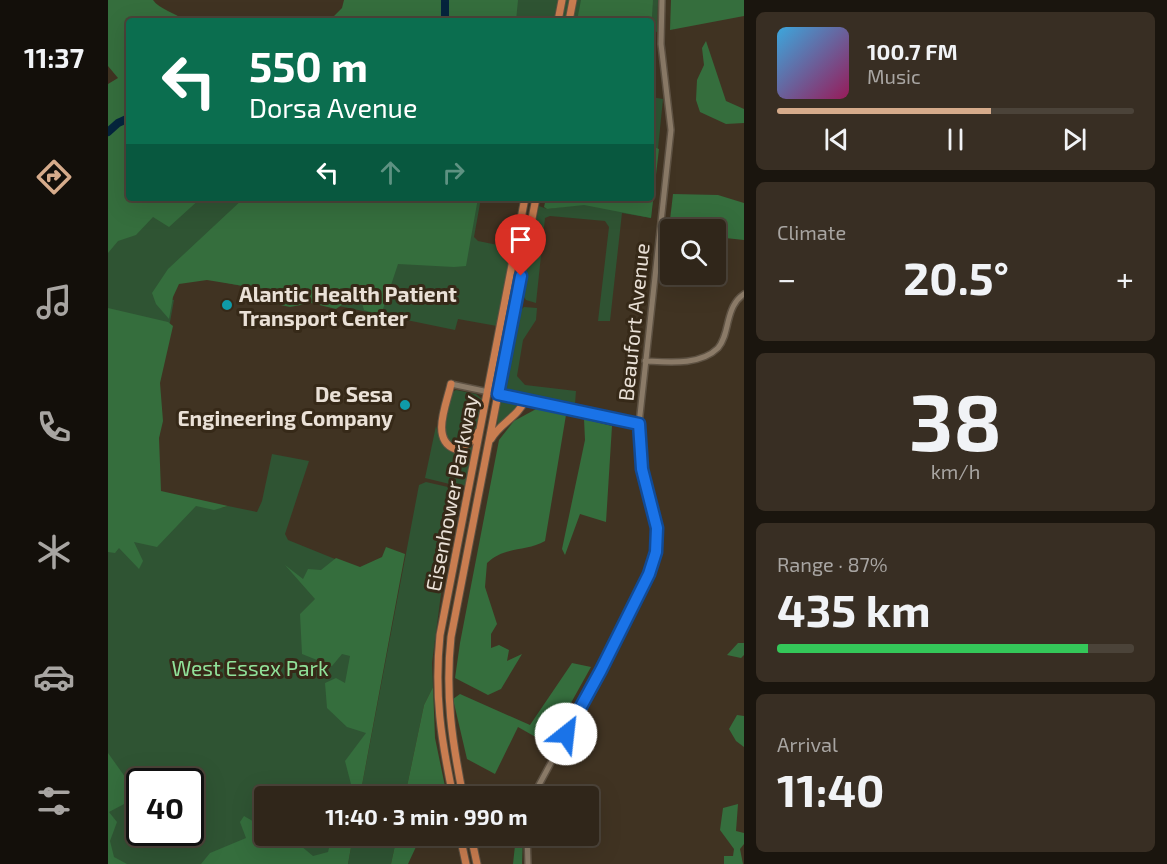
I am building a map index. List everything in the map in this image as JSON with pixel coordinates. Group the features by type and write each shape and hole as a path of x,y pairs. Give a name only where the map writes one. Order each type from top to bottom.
{"main road":[{"path":"559,18 562,0"},
{"path":"570,18 573,0"},
{"name":"Eisenhower Parkway","path":"451,786 437,700 438,655 446,602 489,392 524,201"},
{"name":"Eisenhower Parkway","path":"461,786 448,700 451,637 535,201"},
{"path":"451,384 441,428 446,442 455,449 469,444 482,426"},
{"path":"488,447 492,436 517,413 525,400"},
{"path":"462,846 466,864"},
{"path":"473,846 477,864"}],"street":[{"name":"Beaufort Avenue","path":"538,786 601,670 653,563 657,540 657,528 642,469 639,424 671,130 660,44 662,0"},
{"path":"645,361 674,363 691,360 712,352 722,342 735,302 744,294"},
{"path":"451,384 639,424"},
{"path":"527,846 528,864"}],"green space":[{"path":"108,0 153,0 180,18 126,18 126,201 198,201 169,227 153,217 136,235 118,241 108,253 108,84 118,78 108,66"},
{"path":"344,0 518,0 516,18 332,18 342,8"},
{"path":"453,0 658,0 657,32 654,32 654,18 455,18"},
{"path":"581,0 653,0 652,18 578,18"},
{"path":"671,0 744,0 744,16 670,30"},
{"path":"706,41 726,101 744,109 744,123 726,124 700,112 696,100 697,80 704,65 702,48"},
{"path":"654,98 663,99 654,188"},
{"name":"West Essex Park","path":"108,139 126,190 126,201 480,201 474,237 478,241 513,248 497,326 458,319 455,330 184,274 162,298 174,300 152,421 161,424 151,492 222,508 228,506 257,512 262,501 272,454 309,461 285,534 288,540 398,581 360,786 254,786 254,846 349,846 346,864 108,864"},
{"path":"654,147 659,149 654,192"},
{"path":"673,194 718,195 744,203 744,240 726,238 726,219 670,219"},
{"path":"241,201 477,201 466,266 398,264 381,315 364,310 359,293 336,309 311,303 290,307 271,303 269,290 207,280 179,284 173,297 169,319 156,304 152,293 168,269"},
{"path":"545,201 653,201 651,218 584,205 547,209 544,207"},
{"path":"553,201 653,201 651,218 622,213 610,321 598,321 609,227 605,221 550,216 545,218 536,303 526,300 522,294 539,206 547,209 576,205"},
{"path":"524,307 537,308 536,320 523,340 517,376 525,385 576,391 575,404 507,390 503,384 519,312"},
{"path":"108,308 168,322 173,326 160,383 163,421 159,438 161,491 228,506 214,510 196,506 157,547 134,542 143,561 139,569 119,548 115,553 108,552"},
{"path":"456,390 476,394 482,399 478,422 472,435 461,444 453,445 446,434 445,421 451,393"},
{"path":"500,400 517,403 516,410 497,426"},
{"path":"538,408 566,415 545,541 530,547 508,551 487,563 485,587 497,624 491,634 491,648 499,645 509,650 507,661 522,654 501,689 488,695 455,678 460,643 499,440 514,421"},
{"path":"584,419 612,426 606,522 580,514 565,555 562,549 585,440"},
{"path":"436,426 448,448 457,452 472,446 466,484 462,487 425,478"},
{"path":"426,482 461,490 442,586 432,663 433,687 424,705 407,786 362,786 419,485"},
{"path":"386,547 405,554 362,786 351,786 345,761 366,733 347,727 327,708 325,683 336,678 345,683 350,656 342,654 332,666 302,654 300,614 315,599 285,565 303,579 308,569 321,570 336,558 360,567 382,557"},
{"path":"738,643 744,643 744,655 741,658 727,655"},
{"path":"572,663 591,667 548,744 518,727 495,774 467,759 453,699 460,694 530,725"},
{"path":"433,687 435,738 445,786 407,786 424,705"},
{"path":"737,715 744,716 744,747 736,741 729,729"},
{"path":"108,753 126,778 126,803 109,812 117,822 110,841 114,857 127,864 108,864"},
{"path":"738,804 736,831 744,833 744,844 740,849 743,864 724,864 724,856 733,856 734,849 720,830 723,808"},
{"path":"244,816 254,822 254,846 301,846 313,856 328,852 330,846 351,846 348,864 201,864 210,853 246,838 240,822"},
{"path":"351,846 395,846 391,864 348,864"},
{"path":"395,846 416,846 408,864 391,864"},
{"path":"515,846 523,846 522,864 513,864"}],"waterway":[{"path":"445,0 445,18"},
{"path":"108,132 126,119"}],"place":[{"name":"Alantic Health Patient Transport Center","path":"227,305"},
{"name":"De Sesa Engineering Company","path":"405,405"}],"route":[{"path":"521,276 498,394 639,424 642,469 657,528 656,552 649,574 566,734"}]}
